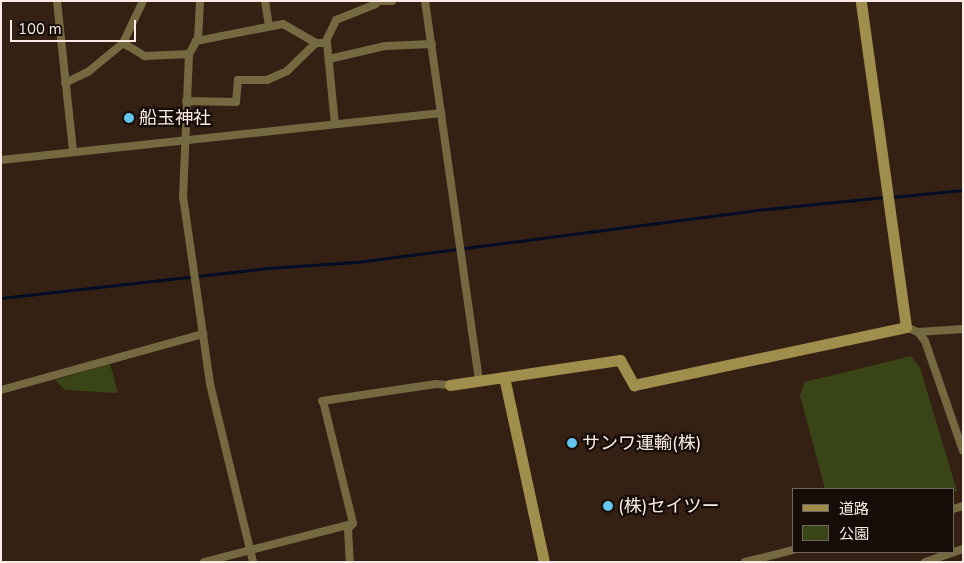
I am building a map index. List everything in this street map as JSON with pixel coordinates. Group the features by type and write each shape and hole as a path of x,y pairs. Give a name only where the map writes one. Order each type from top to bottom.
{"street":[{"path":"57,1 73,152"},
{"path":"66,83 88,72 123,43 143,1"},
{"path":"200,1 196,41 189,54 183,196 194,277 218,418 253,562"},
{"path":"265,1 269,25"},
{"path":"335,124 329,59 325,43 336,20 375,2 392,1"},
{"path":"425,1 479,381"},
{"path":"861,1 890,196 906,327"},
{"path":"196,41 269,25 283,24 316,43 325,43"},
{"path":"123,43 145,56 189,54"},
{"path":"186,101 236,102 238,80 267,80 287,71 316,43"},
{"path":"329,59 385,46 432,44"},
{"path":"1,160 442,113"},
{"path":"353,523 323,401 436,384 450,385 479,381 620,360 634,385 906,327 918,332 963,329"},
{"path":"918,332 925,341 963,451"},
{"path":"1,390 203,334"},
{"path":"504,377 544,562"},
{"path":"204,562 353,523"},
{"path":"350,562 348,529 353,523"},
{"path":"745,562 792,550"},
{"path":"925,562 954,553"}],"green space":[{"path":"911,356 920,368 957,491 954,491 954,488 825,488 800,395 805,382"},
{"path":"110,364 118,393 65,390 55,380"}],"waterway":[{"path":"892,197 963,190"},
{"path":"1,298 267,268 357,262 756,210 884,197"}],"place":[{"name":"船玉神社","path":"129,118"},
{"name":"サンワ運輸(株)","path":"572,443"},
{"name":"(株)セイツー","path":"608,506"}]}
